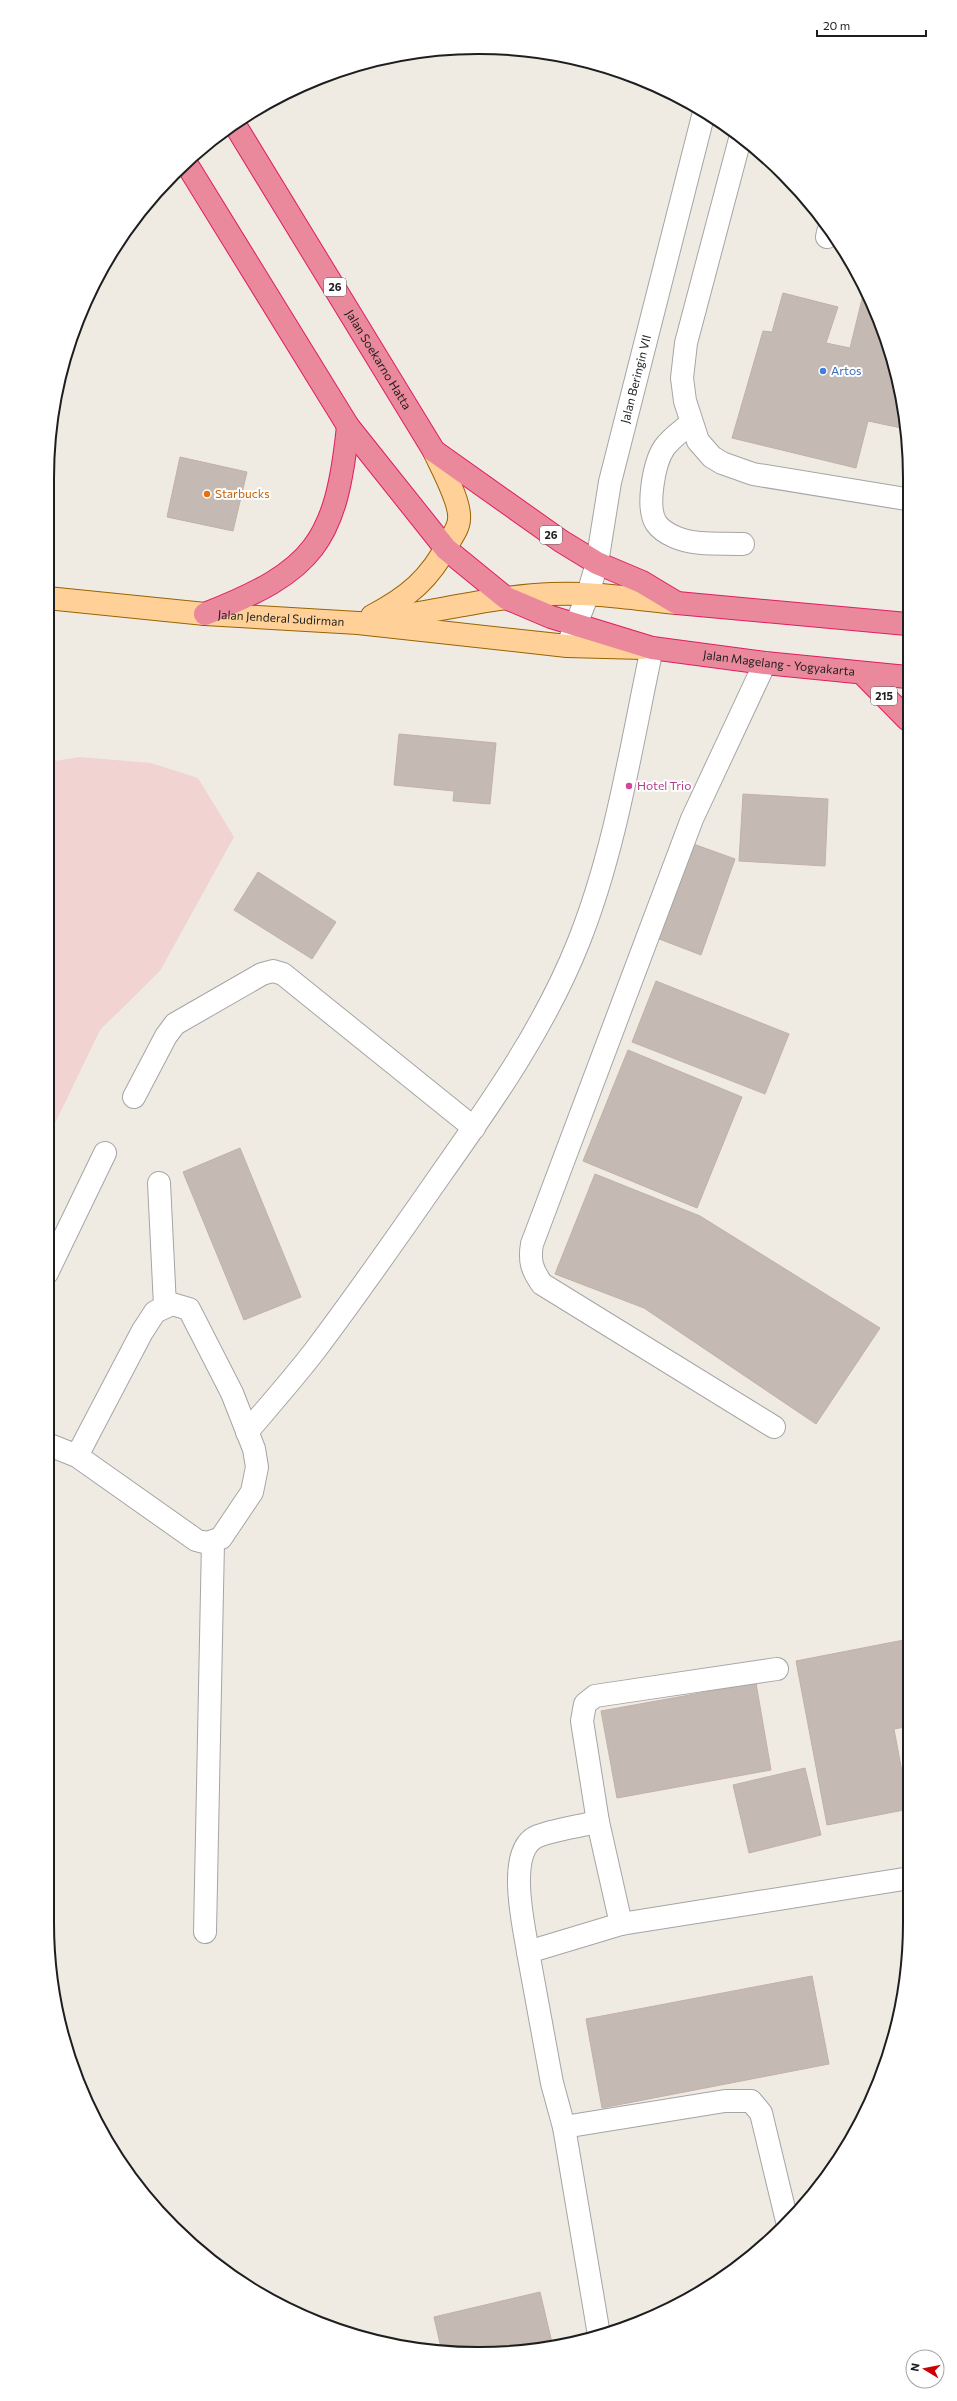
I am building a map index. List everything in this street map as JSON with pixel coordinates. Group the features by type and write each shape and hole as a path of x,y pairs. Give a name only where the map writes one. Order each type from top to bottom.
{"highway":[{"name":"Jalan Soekarno Hatta","path":"238,130 434,451"},
{"path":"189,168 348,426 338,494 321,538 291,572 274,584 205,614"},
{"name":"Jalan Magelang - Yogyakarta","path":"348,426 446,549 506,598 577,625 652,648 764,664 903,677"},
{"name":"26","path":"434,451 520,514 597,563 642,582 677,603 903,624"},
{"name":"215","path":"862,673 903,715"}],"main road":[{"path":"358,623 397,603 418,586 446,549 460,519 457,506 434,451"},
{"path":"358,623 506,598 553,594 588,594 677,603"},
{"name":"Jalan Jenderal Sudirman","path":"54,599 205,614 358,623"},
{"path":"358,623 567,646 652,648"}],"street":[{"name":"Jalan Beringin VII","path":"567,646 577,625 597,563 610,482 702,118"},
{"path":"739,143 686,343 682,378 685,400 691,423 698,441 704,450 722,463 753,474 903,499"},
{"path":"691,423 671,440 660,456 651,500 656,522 662,530 677,538 696,542 742,544"},
{"path":"247,1432 312,1354 474,1128 526,1049 550,1004 579,940 601,875 617,816 652,648"},
{"path":"764,664 692,819 532,1244 529,1258 532,1267 542,1284 774,1427"},
{"path":"134,1097 166,1036 175,1024 262,974 274,971 283,974 474,1128"},
{"path":"54,1259 105,1153"},
{"path":"159,1183 165,1306"},
{"path":"54,1447 77,1456 196,1540 207,1543 221,1538 252,1492 255,1482 256,1459 232,1393 193,1313 183,1306 165,1306 155,1312 142,1332 77,1456"},
{"path":"205,1932 213,1542"},
{"path":"621,1924 598,1822 582,1721 583,1710 588,1700 595,1696 777,1669"},
{"path":"598,1822 537,1837 523,1853 519,1868 518,1884 528,1952 552,2083 564,2127 598,2330"},
{"path":"528,1952 621,1924 903,1879"},
{"path":"564,2127 725,2101 751,2101 761,2113 786,2216"}],"shaded area":[{"path":"80,757 151,763 198,778 234,837 160,971 100,1030 54,1125 54,761"}],"building":[{"name":"Artos","path":"783,293 838,307 826,343 850,348 862,298 871,316 889,369 899,428 868,421 856,468 732,438 763,331 772,332"},
{"name":"Starbucks","path":"180,457 247,472 233,531 167,517"},
{"path":"399,734 496,743 490,804 453,801 454,791 394,785"},
{"path":"743,794 828,799 825,866 739,861"},
{"path":"688,842 735,859 701,955 654,937"},
{"path":"258,872 336,922 312,959 234,910"},
{"path":"656,981 789,1034 765,1094 632,1042"},
{"path":"628,1050 742,1097 697,1208 583,1161"},
{"path":"240,1148 301,1297 244,1320 183,1172"},
{"path":"595,1174 700,1216 880,1328 816,1424 644,1308 555,1274"},
{"path":"903,1640 903,1727 894,1729 903,1777 903,1810 827,1825 796,1661"},
{"path":"756,1683 771,1770 617,1798 601,1711"},
{"path":"805,1768 821,1835 749,1853 733,1785"},
{"path":"812,1976 829,2064 602,2108 586,2019"},
{"path":"540,2292 551,2340 506,2346 478,2347 440,2345 434,2317"}],"place":[{"name":"Artos","path":"823,371"},
{"name":"Starbucks","path":"207,494"},
{"name":"Hotel Trio","path":"629,786"}]}
